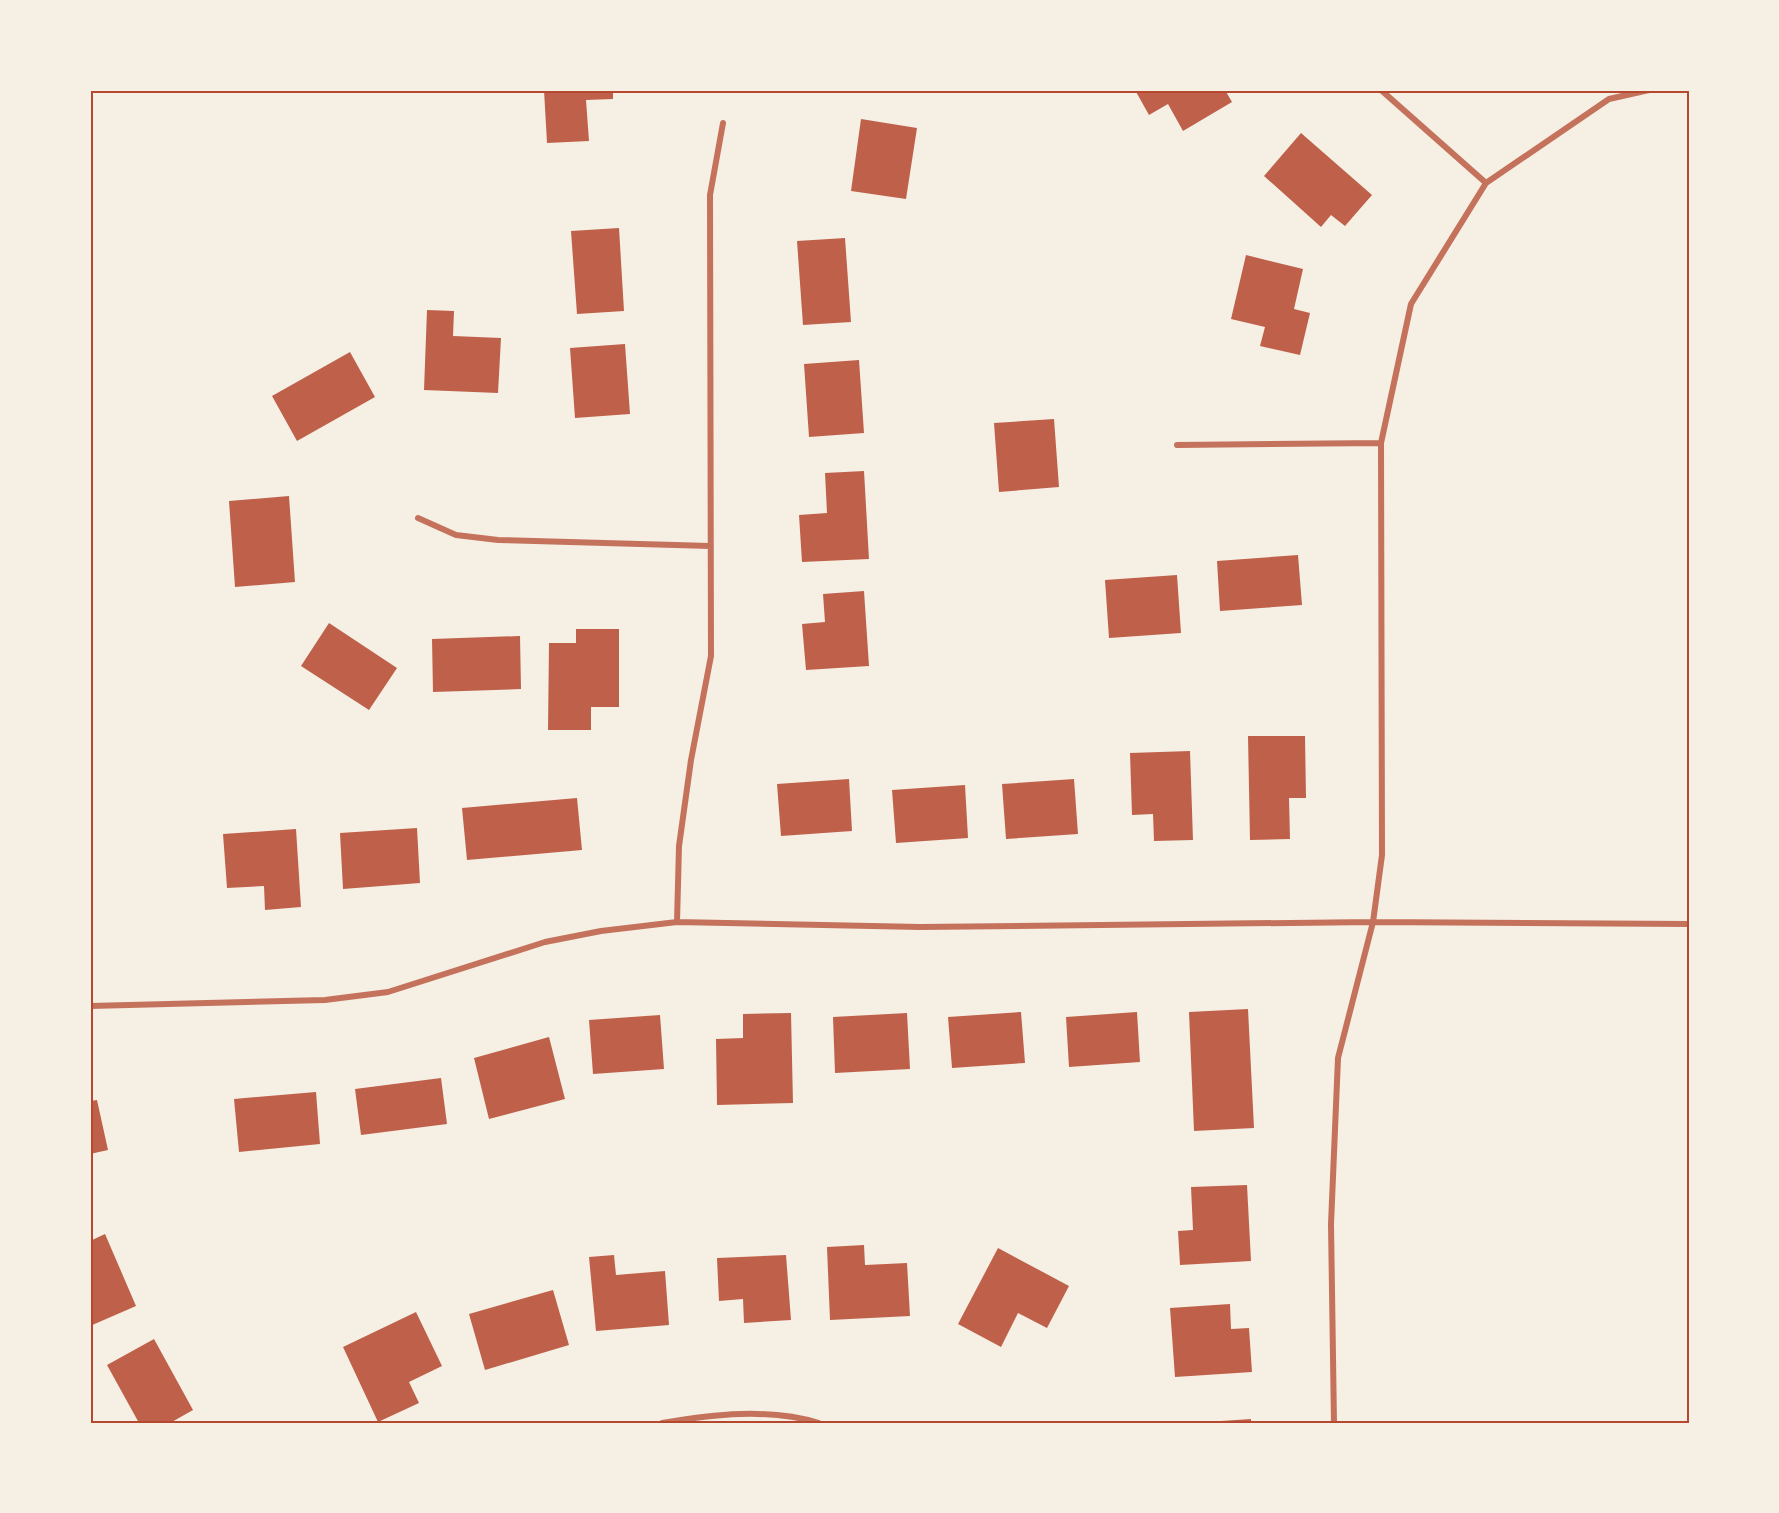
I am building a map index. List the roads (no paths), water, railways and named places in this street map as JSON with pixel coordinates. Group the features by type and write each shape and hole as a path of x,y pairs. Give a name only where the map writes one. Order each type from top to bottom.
{"street":[{"path":"1381,90 1486,183"},
{"path":"1334,1423 1331,1224 1338,1058 1373,922 1382,855 1381,442 1411,304 1486,183 1609,99 1649,90"},
{"path":"677,922 679,846 691,760 711,656 710,195 723,123"},
{"path":"1177,445 1381,442"},
{"path":"418,518 456,535 498,540 710,546"},
{"path":"90,1006 325,1000 388,992 545,942 601,931 677,922 920,927 1373,922 1689,924"},
{"path":"662,1423 702,1416 792,1415 819,1423"}]}
